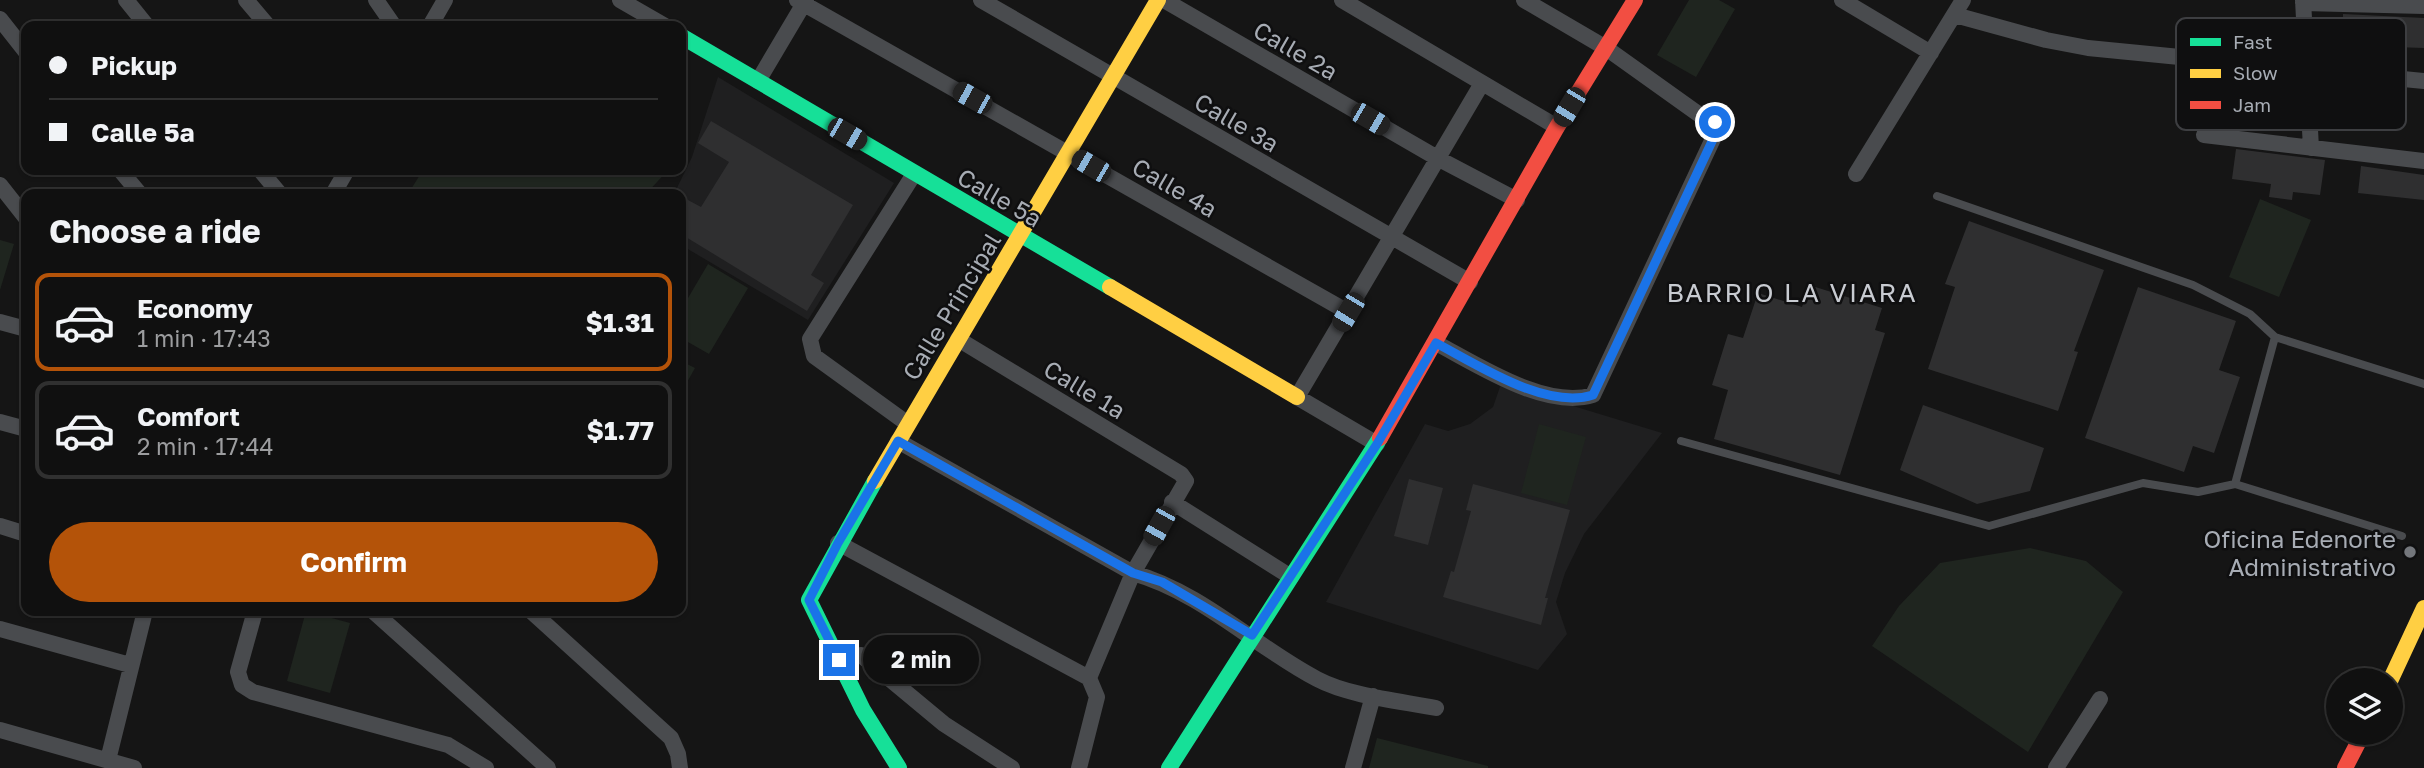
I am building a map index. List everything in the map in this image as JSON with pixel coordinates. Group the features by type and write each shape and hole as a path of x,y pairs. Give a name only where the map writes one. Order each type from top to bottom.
{"street":[{"path":"126,0 143,21"},
{"path":"246,0 264,21"},
{"path":"376,0 391,21"},
{"path":"433,21 445,0"},
{"path":"620,0 656,21"},
{"name":"Calle 3ª","path":"981,0 1470,282"},
{"name":"Calle Principal","path":"839,660 809,600 838,543 1158,0"},
{"name":"Calle 2ª","path":"1164,0 1439,159 1517,200"},
{"path":"1342,0 1481,85 1558,127"},
{"path":"1436,343 1503,378 1551,396 1578,400 1593,395 1718,128 1606,48 1524,0"},
{"path":"1169,768 1377,444 1558,127 1634,0"},
{"path":"1842,0 1931,53"},
{"path":"758,82 802,1"},
{"name":"Calle 4ª","path":"802,1 1348,312"},
{"path":"2303,2 2424,6"},
{"path":"1856,174 1959,7 2046,40 2088,48 2176,56"},
{"path":"0,19 21,46"},
{"name":"Calle 5ª","path":"686,39 1297,397"},
{"path":"2406,79 2424,81"},
{"path":"1377,444 1297,397 1481,85"},
{"path":"2310,130 2311,148"},
{"path":"2204,135 2424,161"},
{"path":"908,424 814,356 810,339 914,174"},
{"path":"124,175 136,189"},
{"path":"264,175 276,189"},
{"path":"0,185 21,212"},
{"path":"0,322 21,328"},
{"name":"Calle 1ª","path":"958,339 1181,474 1186,481 1172,502"},
{"path":"0,422 21,428"},
{"path":"898,441 1133,573 1162,582 1252,635 1319,681 1373,696 1436,708"},
{"path":"1089,678 1133,573 1172,502 1291,577"},
{"path":"0,526 21,532"},
{"path":"838,543 1089,678 1097,697 1079,768"},
{"path":"2396,668 2424,608"},
{"path":"108,760 144,616"},
{"path":"254,616 238,672 242,685 253,692 448,745 486,768"},
{"path":"379,616 548,768"},
{"path":"537,616 671,737 680,768"},
{"path":"0,629 130,665"},
{"path":"899,768 863,710 839,660 861,655 944,724 1012,768"},
{"path":"1353,768 1373,696"},
{"path":"2056,768 2100,699"},
{"path":"0,730 134,768"},
{"path":"2345,768 2357,745"}],"lane":[{"path":"1937,195 2193,285 2250,314 2275,337 2424,384"},
{"path":"2235,484 2275,337"},
{"path":"1681,441 1989,526 2143,483 2198,492 2235,484 2402,536"}],"shaded area":[{"path":"1689,0 1719,0 1735,9 1696,77 1657,55"},
{"path":"718,77 894,183 808,320 686,248 686,189 676,189 683,175 686,175"},
{"path":"420,175 663,175 651,189 411,189"},
{"path":"2260,199 2311,220 2279,297 2229,277"},
{"path":"0,240 14,244 0,290"},
{"path":"708,264 748,288 709,354 686,341 686,301"},
{"path":"686,364 695,368 686,384"},
{"path":"1501,384 1662,433 1584,534 1565,573 1556,602 1567,634 1538,670 1326,602 1425,424 1448,431 1470,424 1493,407"},
{"path":"1539,424 1586,437 1567,505 1521,493"},
{"path":"2030,548 2086,561 2123,592 2028,752 1872,646 1899,606 1940,563"},
{"path":"305,616 324,616 350,623 330,693 287,681"},
{"path":"1377,738 1488,766 1488,768 1369,768"}],"building":[{"path":"2343,14 2424,18 2424,48 2406,47 2406,18 2343,18"},
{"path":"711,121 853,205 811,275 824,283 807,311 686,237 686,199 701,207 729,162 698,143"},
{"path":"2236,149 2325,160 2320,195 2293,192 2292,200 2269,197 2271,184 2232,179"},
{"path":"2361,166 2424,175 2424,200 2358,193"},
{"path":"1969,221 2104,270 2074,351 2078,352 2058,411 1928,369 1955,287 1945,284"},
{"path":"1809,285 1882,308 1875,330 1885,333 1840,475 1714,439 1728,390 1712,385 1728,334 1743,338 1758,293 1802,307"},
{"path":"2138,287 2236,321 2219,370 2240,377 2214,453 2193,446 2184,472 2085,438"},
{"path":"1923,405 2044,448 2030,491 1977,504 1900,470"},
{"path":"1409,479 1443,488 1428,545 1394,536"},
{"path":"1473,484 1570,510 1545,598 1548,598 1541,625 1443,597 1451,571 1454,572 1471,511 1466,510"}],"traffic: fast":[{"path":"686,39 1110,287"},
{"path":"1169,768 1380,438"},
{"path":"875,481 809,600 863,710 899,768"}],"traffic: slow":[{"path":"875,481 1158,0"},
{"path":"1110,287 1297,397"},
{"path":"2396,668 2424,608"}],"traffic: jam":[{"path":"1380,438 1557,127 1635,0"},
{"path":"2345,768 2357,745"}],"place":[{"name":"Oficina Edenorte Administrativo","path":"2410,552"}],"district":[{"name":"BARRIO LA VIARA","path":"1792,292"}],"route":[{"path":"839,660 809,600 838,543 898,441 1133,573 1162,582 1252,635 1377,444 1436,343 1503,378 1551,396 1578,400 1593,395 1715,135 1718,128 1715,122"}]}
